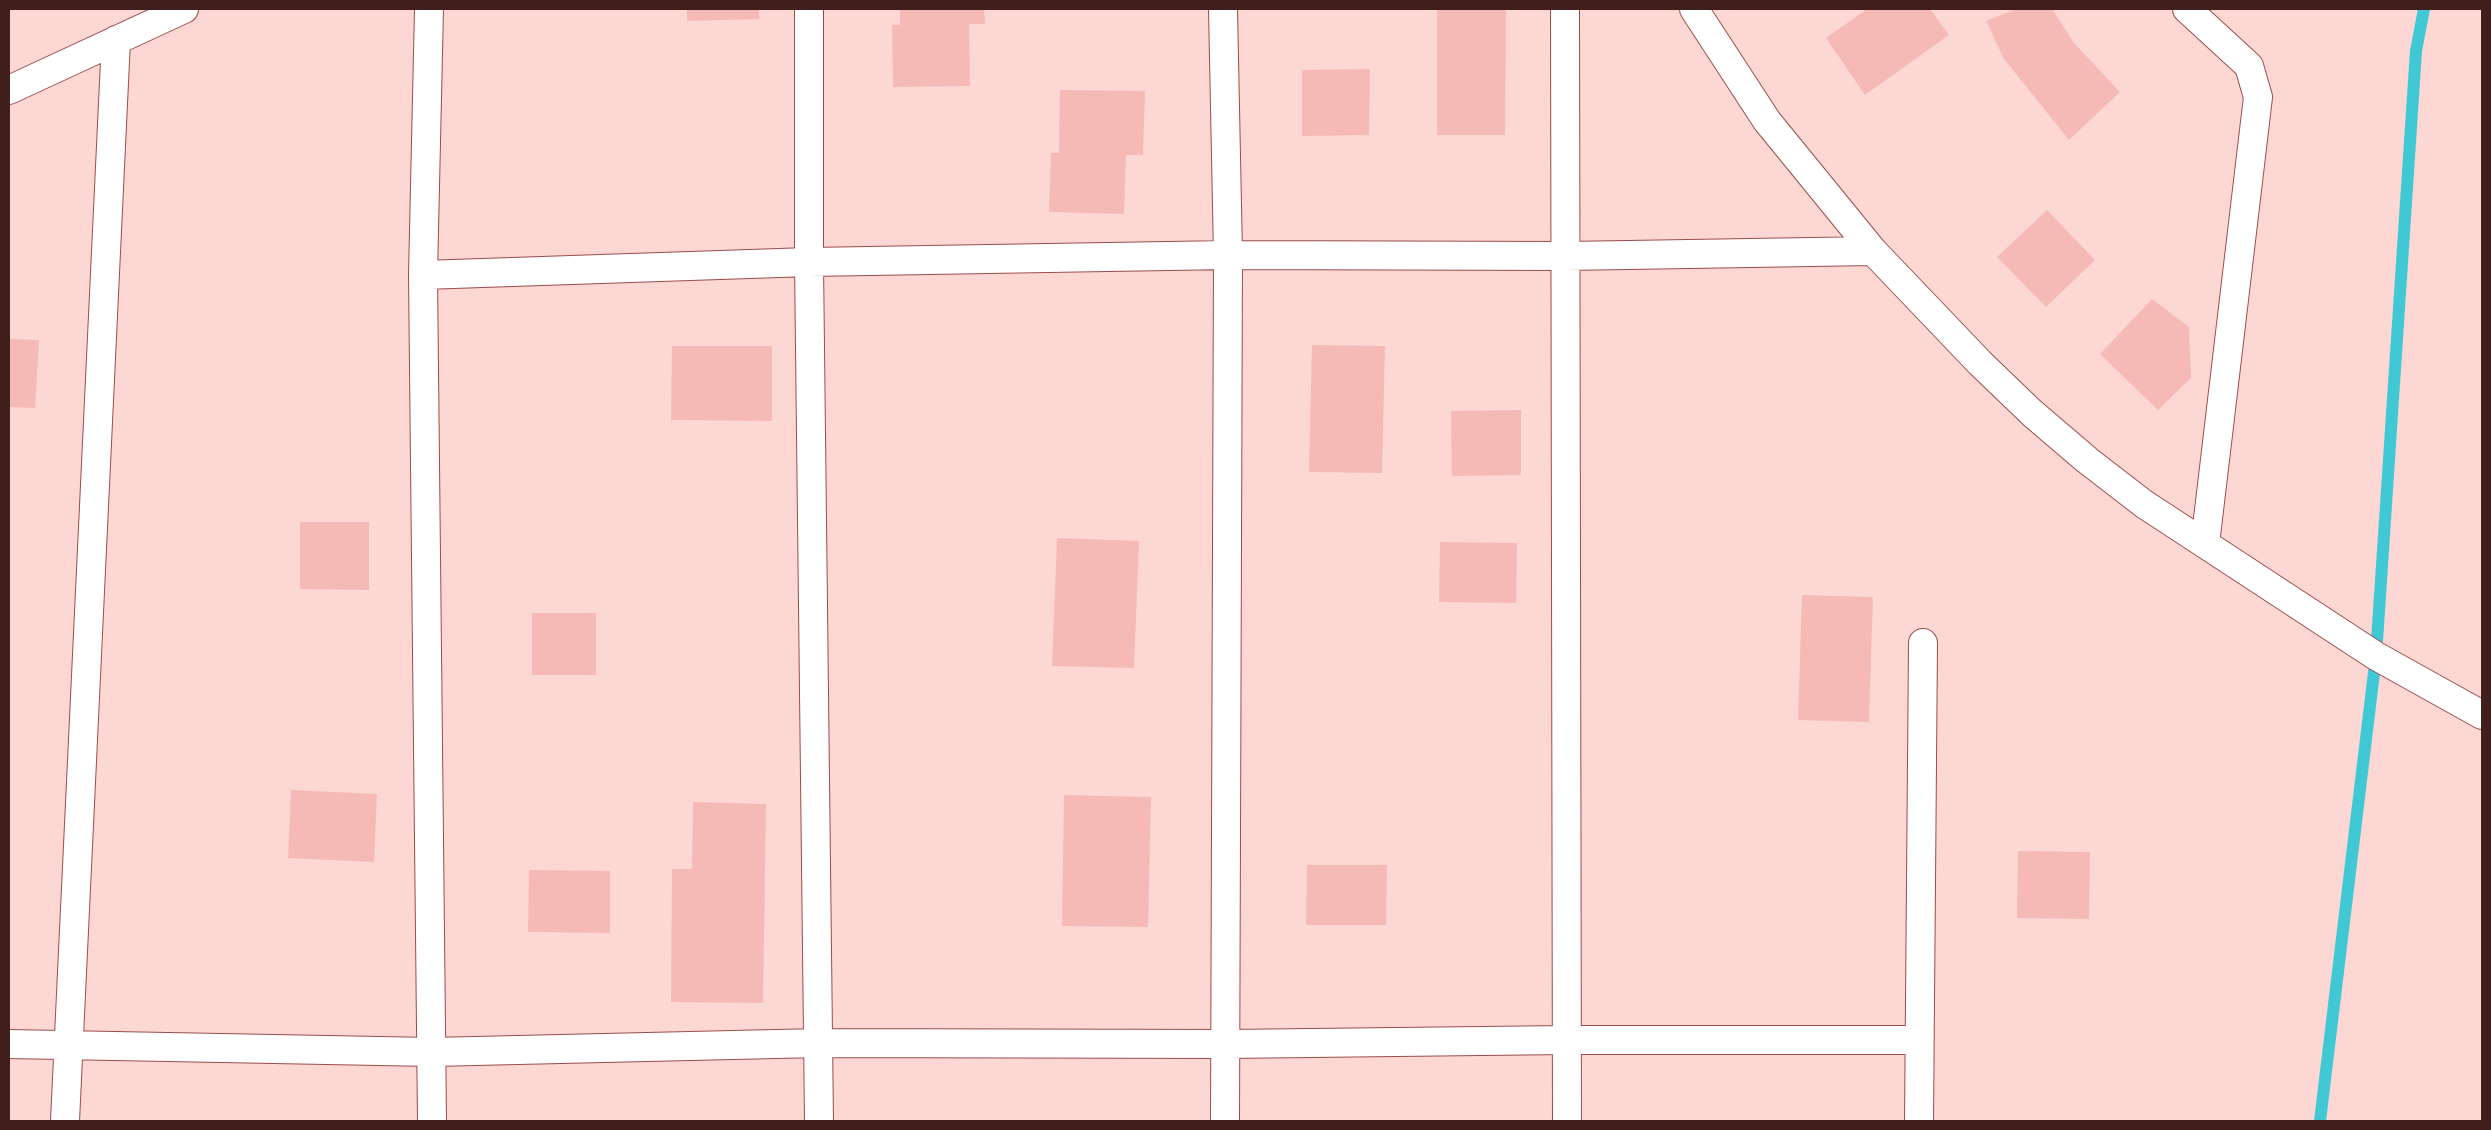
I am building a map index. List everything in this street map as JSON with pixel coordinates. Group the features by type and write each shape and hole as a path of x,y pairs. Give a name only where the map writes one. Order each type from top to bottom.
{"street":[{"path":"9,90 184,9"},
{"path":"429,9 423,275 432,1121"},
{"path":"809,9 809,262 819,1121"},
{"path":"1223,9 1228,255 1225,1121"},
{"path":"1564,9 1567,1121"},
{"path":"1694,9 1767,121 1873,251 1980,364 2032,413 2087,460 2144,504 2376,656 2482,715"},
{"path":"2187,9 2249,66 2258,98 2205,544"},
{"path":"65,1121 116,40"},
{"path":"423,275 809,262 1228,255 1566,256 1873,251"},
{"path":"1919,1121 1923,643"},
{"path":"9,1044 432,1052 818,1044 1919,1040"}],"building":[{"path":"687,9 759,9 759,19 687,21"},
{"path":"900,9 984,9 985,24 969,24 970,86 893,87 892,25 900,25"},
{"path":"1437,9 1506,9 1505,135 1437,135"},
{"path":"1867,9 1930,9 1949,35 1865,95 1826,38"},
{"path":"2016,9 2052,9 2074,43 2120,92 2069,140 2004,59 1986,21"},
{"path":"1370,69 1369,135 1302,136 1302,70"},
{"path":"1060,90 1145,91 1143,155 1126,155 1124,214 1049,212 1051,153 1059,153"},
{"path":"2047,210 2095,260 2046,307 1997,257"},
{"path":"2152,299 2189,327 2191,378 2158,410 2100,354"},
{"path":"9,339 39,340 35,408 9,407"},
{"path":"1312,345 1385,346 1382,473 1309,472"},
{"path":"672,346 772,346 772,421 671,420"},
{"path":"1521,410 1521,475 1452,476 1451,411"},
{"path":"300,522 369,522 369,590 300,589"},
{"path":"1057,538 1139,541 1134,668 1052,666"},
{"path":"1440,542 1517,543 1516,603 1439,602"},
{"path":"1802,595 1873,597 1869,722 1798,720"},
{"path":"532,613 596,613 596,675 532,675"},
{"path":"291,790 377,794 374,862 288,858"},
{"path":"1064,795 1151,797 1148,927 1062,926"},
{"path":"693,802 766,804 763,1003 671,1002 672,869 692,869"},
{"path":"2018,851 2090,852 2089,919 2017,918"},
{"path":"1307,865 1387,865 1386,925 1306,925"},
{"path":"529,870 610,871 610,933 528,932"}],"waterway":[{"path":"2320,1121 2376,656 2416,51 2424,9"}]}
